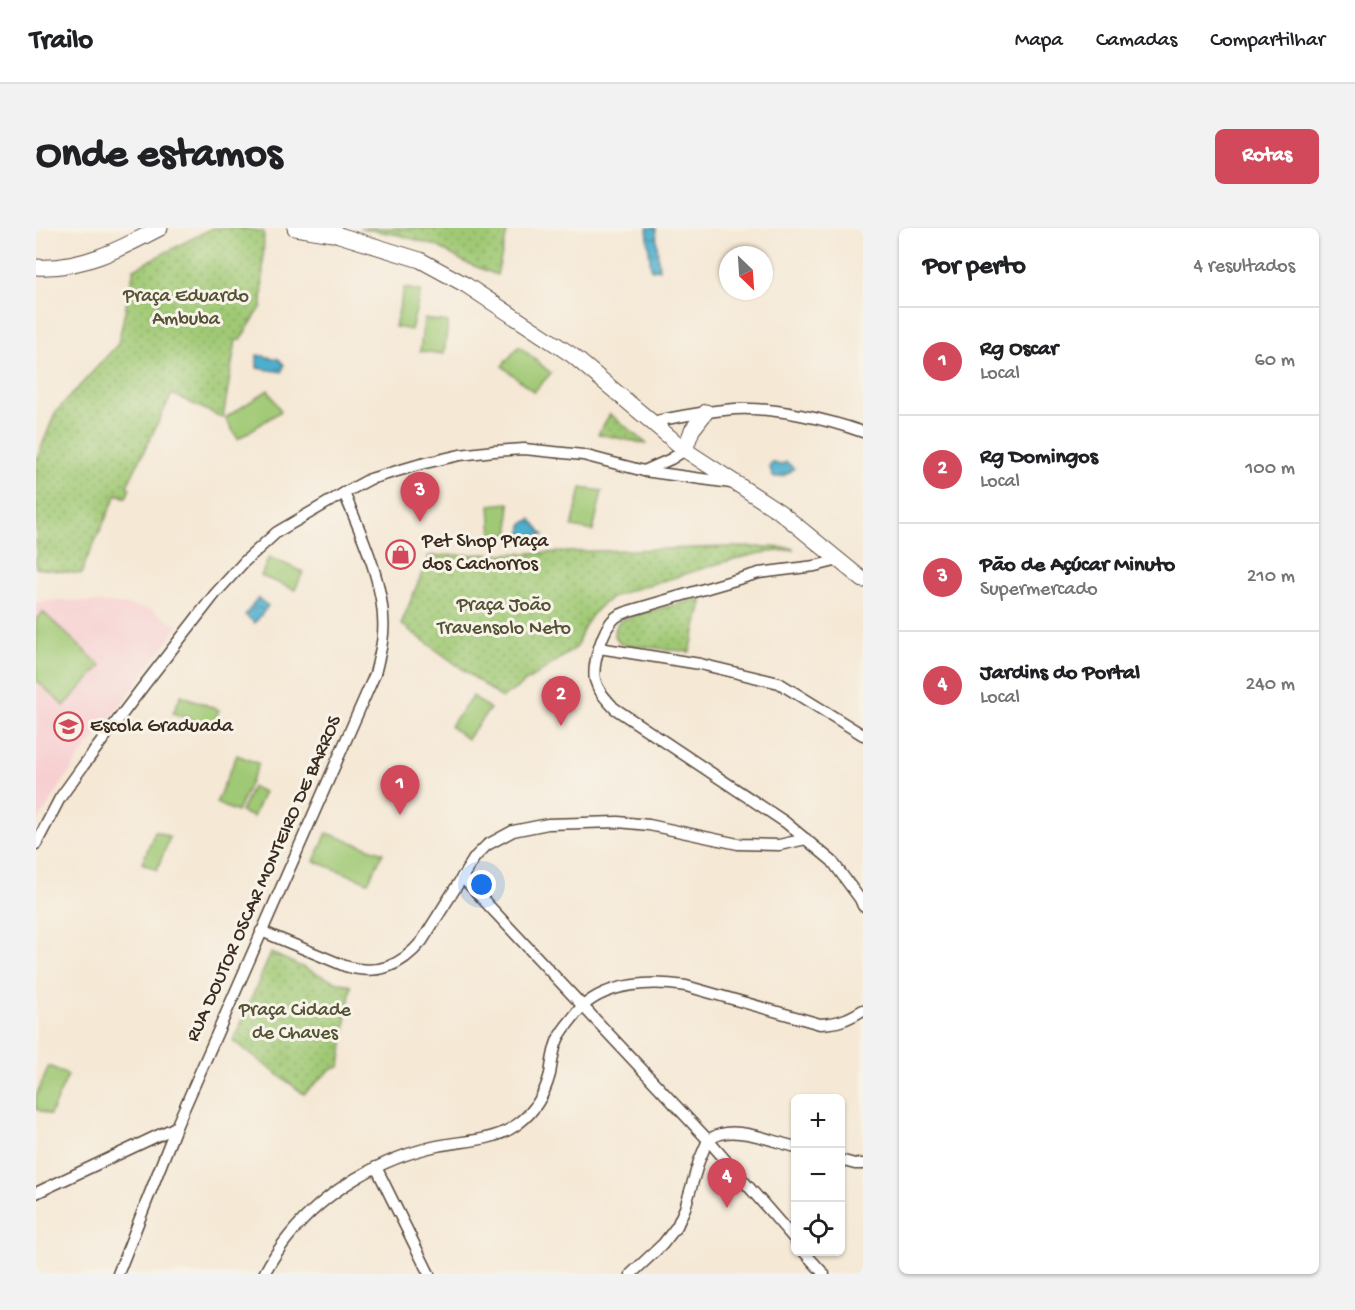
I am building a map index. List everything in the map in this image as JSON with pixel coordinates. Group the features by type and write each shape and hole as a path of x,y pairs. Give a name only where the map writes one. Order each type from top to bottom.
{"main road":[{"path":"36,267 51,268 92,260 160,228"},
{"path":"295,228 339,235"},
{"path":"324,228 339,235 420,260 466,285 572,355 685,450 780,513 863,580"},
{"path":"685,450 692,430 706,412"}],"street":[{"path":"652,422 737,409 774,411 863,432"},
{"path":"36,844 60,798 82,766 228,579 277,532 344,493 370,480 421,464 460,455 524,449 583,455 644,471 734,483"},
{"path":"644,471 685,450"},
{"name":"RUA DOUTOR OSCAR MONTEIRO DE BARROS","path":"118,1274 176,1127 375,675 383,632 383,609 368,550 344,493"},
{"path":"839,560 815,566 759,573 629,611 616,617 609,625 599,648 594,671 600,692 614,708 785,822 832,861 863,906"},
{"path":"599,648 700,664 779,684 863,735"},
{"path":"261,931 351,968 358,970 386,968 400,962 422,941 462,876 475,857 487,845 513,831 529,827 549,824 618,822 638,823 738,844 779,845 806,839"},
{"path":"462,876 708,1140 791,1236"},
{"path":"264,1274 288,1236 306,1217 324,1200 376,1167 425,1149 489,1138 506,1132 520,1122 543,1095 558,1039 564,1028 583,1006 601,994 640,983 687,986 820,1024 837,1023 863,1010"},
{"path":"36,1193 176,1127"},
{"path":"630,1274 663,1244 677,1226 708,1140 732,1132 791,1146"},
{"path":"845,1161 863,1164"},
{"path":"376,1167 429,1274"},
{"path":"808,1256 824,1274"}],"shaded area":[{"name":"Escola Graduada","path":"61,600 123,604 153,610 179,626 78,759 36,824 36,602"}],"green space":[{"name":"Praça Eduardo Ambuba","path":"212,228 243,228 264,232 262,306 240,340 236,340 223,418 172,394 127,486 130,488 126,498 117,494 82,574 36,568 36,461 55,413 118,344 134,269"},
{"path":"359,228 508,228 497,275 464,262 437,246 399,235"},
{"path":"404,288 421,291 411,330 395,327"},
{"path":"424,319 448,322 444,354 420,351"},
{"path":"519,346 551,373 534,392 502,366"},
{"path":"268,390 281,411 238,439 225,418"},
{"path":"610,414 647,444 598,434"},
{"path":"581,488 602,491 593,531 572,527"},
{"path":"509,503 510,535 492,536 490,505"},
{"name":"Praça João Travensolo Neto","path":"727,547 792,548 794,550 766,552 737,558 613,597 592,615 581,634 577,647 502,698 401,624 429,556"},
{"path":"269,557 303,572 295,590 261,576"},
{"path":"703,598 690,652 620,644 614,634 618,622 637,614"},
{"path":"43,612 101,666 64,706 36,680 36,619"},
{"path":"181,695 219,710 212,728 173,713"},
{"path":"473,696 490,709 467,739 450,726"},
{"path":"237,755 259,764 237,812 216,803"},
{"path":"252,787 264,792 253,817 241,812"},
{"path":"155,831 170,837 157,870 142,863"},
{"path":"327,833 383,853 368,882 314,861"},
{"name":"Praça Cidade de Chaves","path":"271,953 351,986 340,1067 330,1070 304,1094 233,1041"},
{"path":"49,1066 68,1075 50,1115 36,1109 36,1096"}],"water":[{"path":"647,228 656,228 659,269 651,270"},
{"path":"257,355 279,359 284,365 282,372 257,368"},
{"path":"772,462 779,465 786,462 794,468 785,476 773,477 769,466"},
{"path":"531,519 544,535 521,535 522,525"},
{"path":"258,598 268,606 255,623 245,615"}],"place":[{"name":"Pão de Açúcar Minuto","path":"420,522"},
{"name":"Pet Shop Praça dos Cachorros","path":"401,554"},
{"name":"Rg Domingos","path":"561,726"},
{"name":"Escola Graduada","path":"69,727"},
{"name":"Rg Oscar","path":"400,815"},
{"name":"Jardins do Portal","path":"727,1208"}]}
